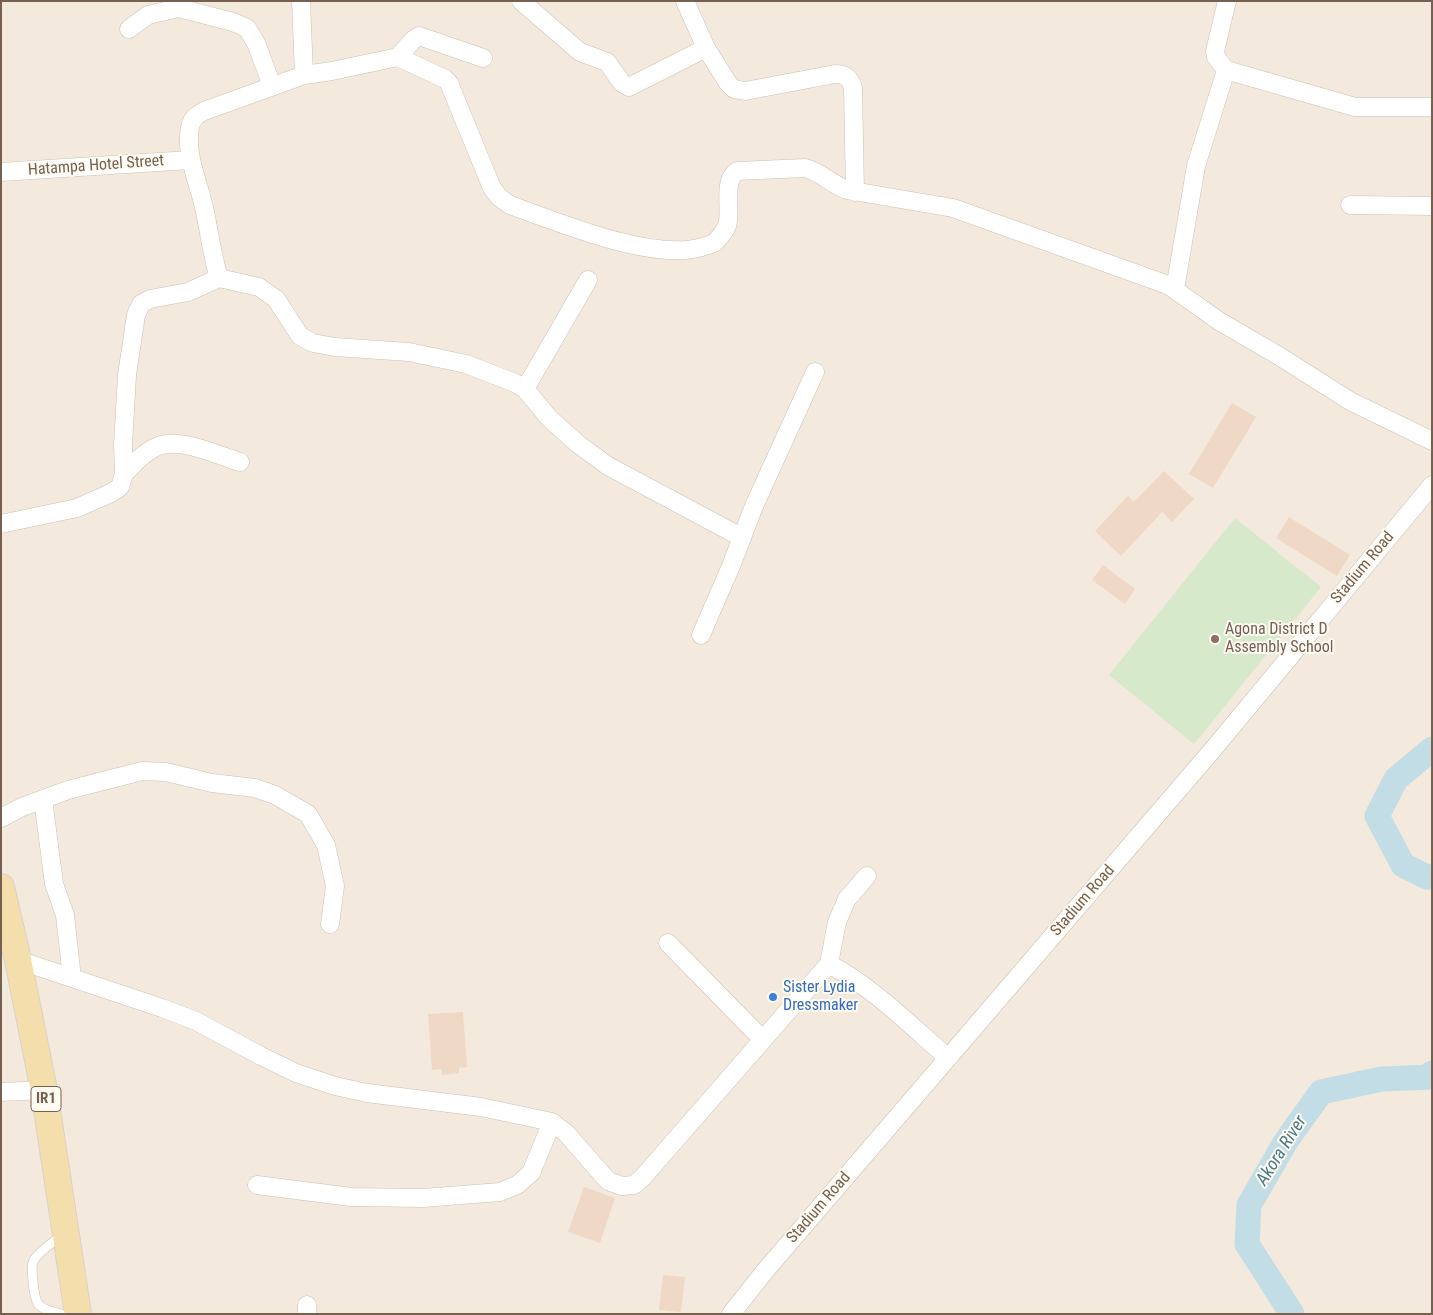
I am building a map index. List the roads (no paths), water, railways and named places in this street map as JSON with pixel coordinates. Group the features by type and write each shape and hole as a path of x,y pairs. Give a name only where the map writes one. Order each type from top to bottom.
{"main road":[{"name":"IR1","path":"1,887 18,960 44,1090 78,1314"}],"street":[{"path":"301,1 304,75"},
{"path":"521,1 580,52 607,62 622,83 629,87 706,48"},
{"path":"685,1 706,48 728,83 734,89 745,91 835,74 848,76 853,88 855,192"},
{"path":"1226,1 1215,51 1216,57 1226,70 1355,107 1432,107"},
{"path":"129,29 148,15 179,8 233,22 247,28 256,43 272,86"},
{"path":"219,278 214,264 204,206 190,160 190,128 194,117 204,111 304,75 398,57 419,36 483,58"},
{"path":"398,57 445,79 449,83 492,188 510,206 606,238 649,247 690,250 715,243 726,226 730,182 733,173 737,171 805,168 815,171 839,187 855,192 953,208 1168,285 1219,321 1350,401 1432,440"},
{"path":"1174,290 1196,166 1226,70"},
{"name":"Hatampa Hotel Street","path":"1,172 190,160"},
{"path":"1350,206 1432,206"},
{"path":"1,524 77,508 111,494 120,487 124,474 123,445 127,375 136,315 141,304 150,299 188,292 219,278 258,287 276,299 300,336 313,343 335,347 409,352 466,364 515,383 525,389 549,418 578,444 608,466 741,537"},
{"path":"525,389 588,280"},
{"path":"701,635 731,566 741,537 815,372"},
{"path":"124,474 152,448 164,443 178,443 240,462"},
{"name":"Stadium Road","path":"731,1314 771,1264 1215,746 1432,485"},
{"path":"1,818 43,799 142,771 166,772 212,783 255,788 275,795 308,814 326,845 334,886 330,924"},
{"path":"43,799 54,884 66,914 72,978"},
{"path":"18,960 196,1021 296,1073 335,1086 366,1093 481,1107 552,1122 566,1133 608,1181 622,1186 634,1184 643,1178 829,964 838,922 847,899 867,876"},
{"path":"668,944 763,1040"},
{"path":"829,964 850,975 883,1000 948,1058"},
{"path":"1,1092 44,1090"},
{"path":"257,1185 351,1197 424,1198 500,1192 517,1185 531,1174 552,1122"}],"lane":[{"path":"61,1314 45,1309 36,1300 32,1268 36,1257 65,1233"}],"waterway":[{"name":"Akora River","path":"1432,749 1396,779 1377,816 1403,865 1427,877 1432,877"},
{"name":"Akora River","path":"1292,1314 1247,1244 1249,1205 1286,1141 1321,1092 1382,1079 1430,1077 1432,1073"}],"place":[{"name":"Agona District D Assembly School","path":"1215,639"},
{"name":"Sister Lydia Dressmaker","path":"773,997"}]}
